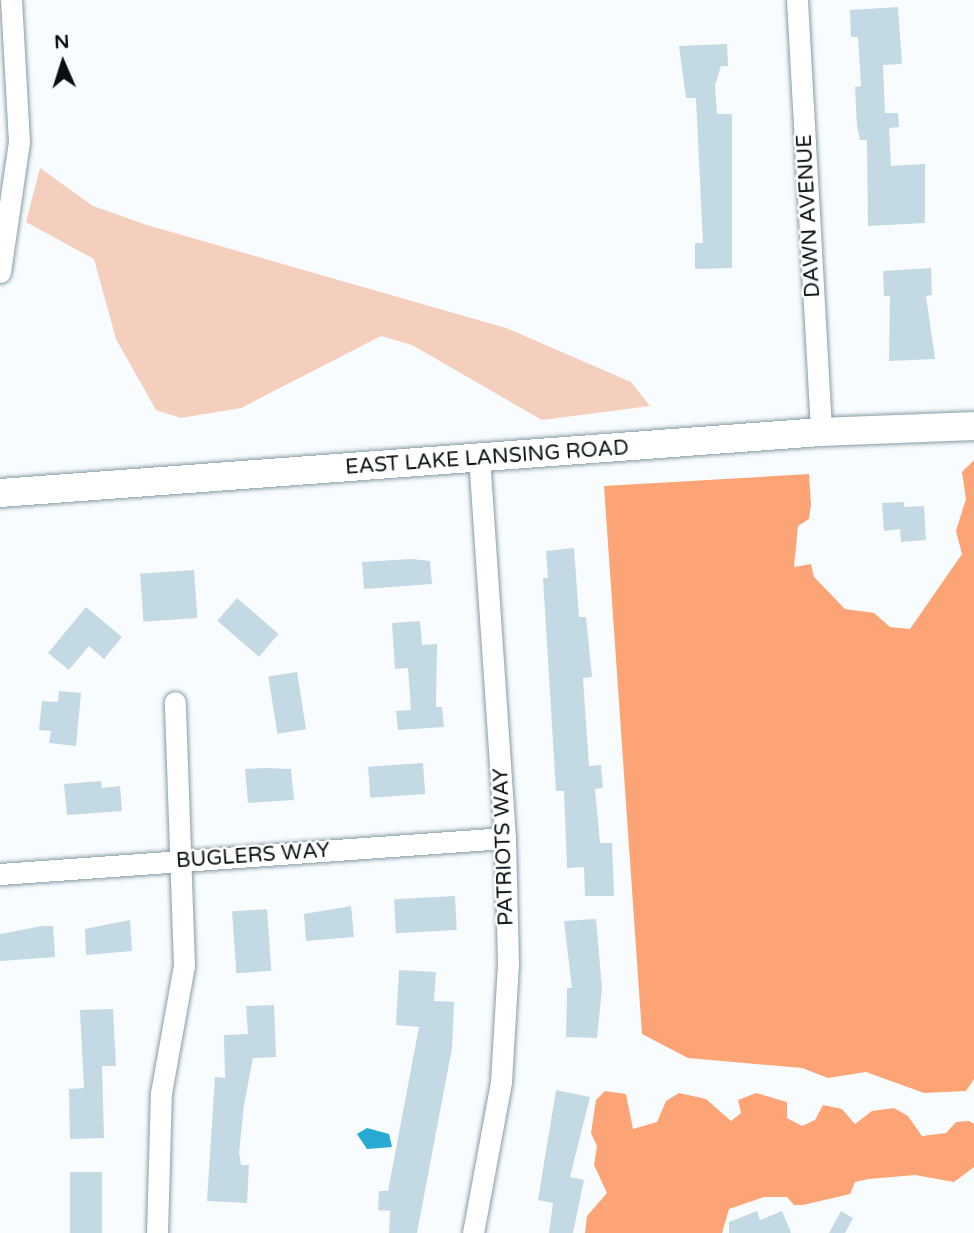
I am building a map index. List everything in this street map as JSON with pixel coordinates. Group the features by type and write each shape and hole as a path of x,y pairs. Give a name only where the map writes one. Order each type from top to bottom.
{"main road":[{"name":"EAST LAKE LANSING ROAD","path":"0,493 821,432 974,426"}],"street":[{"path":"0,272 19,142 11,0"},
{"name":"DAWN AVENUE","path":"797,0 821,432"},
{"name":"PATRIOTS WAY","path":"473,1233 505,1045 505,838 479,459"},
{"path":"157,1233 161,1093 184,965 175,702"},
{"name":"BUGLERS WAY","path":"0,874 505,838"}],"shaded area":[{"path":"40,168 93,206 147,225 506,328 631,382 650,406 542,420 412,345 381,336 241,408 181,418 156,410 116,339 94,259 26,222"},
{"path":"974,460 974,1079 966,1091 924,1093 866,1072 828,1078 802,1068 688,1058 642,1034 604,486 809,474 809,519 798,526 794,567 811,564 814,577 845,609 874,613 890,627 910,629 962,554 956,531 966,499 962,472"},
{"path":"605,1091 626,1094 633,1129 657,1122 666,1101 679,1093 706,1099 731,1121 741,1113 738,1100 756,1093 787,1102 787,1118 802,1126 815,1120 823,1105 842,1109 855,1124 872,1111 894,1108 908,1116 922,1136 946,1133 956,1122 969,1121 974,1124 974,1167 954,1182 915,1175 855,1182 850,1194 803,1205 794,1205 787,1197 764,1197 729,1209 722,1233 585,1233 587,1216 607,1193 594,1165 597,1146 591,1133 596,1100"}],"water":[{"path":"367,1128 389,1134 392,1147 367,1149 357,1134"}],"building":[{"path":"898,7 902,64 883,65 885,113 898,113 899,127 889,128 891,166 925,164 925,223 868,226 867,140 860,140 857,126 855,87 861,86 858,37 851,37 850,10"},
{"path":"727,44 728,66 721,66 715,85 717,114 732,114 732,268 695,269 695,243 703,243 696,98 686,98 679,46"},
{"path":"931,268 932,295 926,296 935,359 889,361 890,296 884,296 883,271"},
{"path":"904,502 904,507 924,506 926,540 901,542 900,529 884,531 882,503"},
{"path":"574,548 579,617 586,617 592,677 583,678 589,766 601,765 603,788 595,789 600,843 612,843 614,896 585,896 584,867 567,868 564,791 556,791 543,578 548,578 546,551"},
{"path":"411,559 430,561 432,584 364,589 362,562"},
{"path":"194,570 197,618 143,622 140,574"},
{"path":"237,598 279,634 259,657 217,621"},
{"path":"86,607 122,637 104,659 89,646 69,670 48,653"},
{"path":"420,621 422,645 437,644 436,707 442,707 444,727 398,730 396,711 411,710 408,668 395,669 392,623"},
{"path":"297,672 306,729 277,734 268,677"},
{"path":"59,691 81,693 76,746 49,743 51,731 39,730 42,701 58,702"},
{"path":"423,763 425,794 370,798 368,767"},
{"path":"245,769 291,769 294,800 248,803"},
{"path":"101,781 102,788 120,786 122,811 67,815 64,784"},
{"path":"455,896 457,930 396,933 394,899"},
{"path":"351,906 354,937 306,941 304,914"},
{"path":"267,909 271,971 236,973 232,911"},
{"path":"596,919 602,989 597,1038 566,1037 567,988 572,988 564,921"},
{"path":"130,920 132,951 86,955 85,929"},
{"path":"53,926 55,957 0,961 0,934"},
{"path":"399,970 436,972 434,1001 454,1002 452,1048 417,1233 389,1233 390,1211 378,1210 379,1191 388,1191 419,1027 396,1025"},
{"path":"274,1005 276,1057 253,1058 244,1105 239,1153 241,1165 249,1165 247,1203 207,1201 215,1077 225,1078 224,1035 248,1034 246,1006"},
{"path":"113,1009 116,1066 102,1066 104,1138 70,1139 69,1089 84,1088 80,1010"},
{"path":"556,1090 590,1097 570,1177 584,1180 573,1233 549,1233 553,1203 538,1200"},
{"path":"70,1172 102,1172 102,1233 70,1233"},
{"path":"757,1211 760,1220 782,1211 791,1233 729,1233 729,1222"},
{"path":"841,1211 853,1218 845,1233 829,1233"}]}
